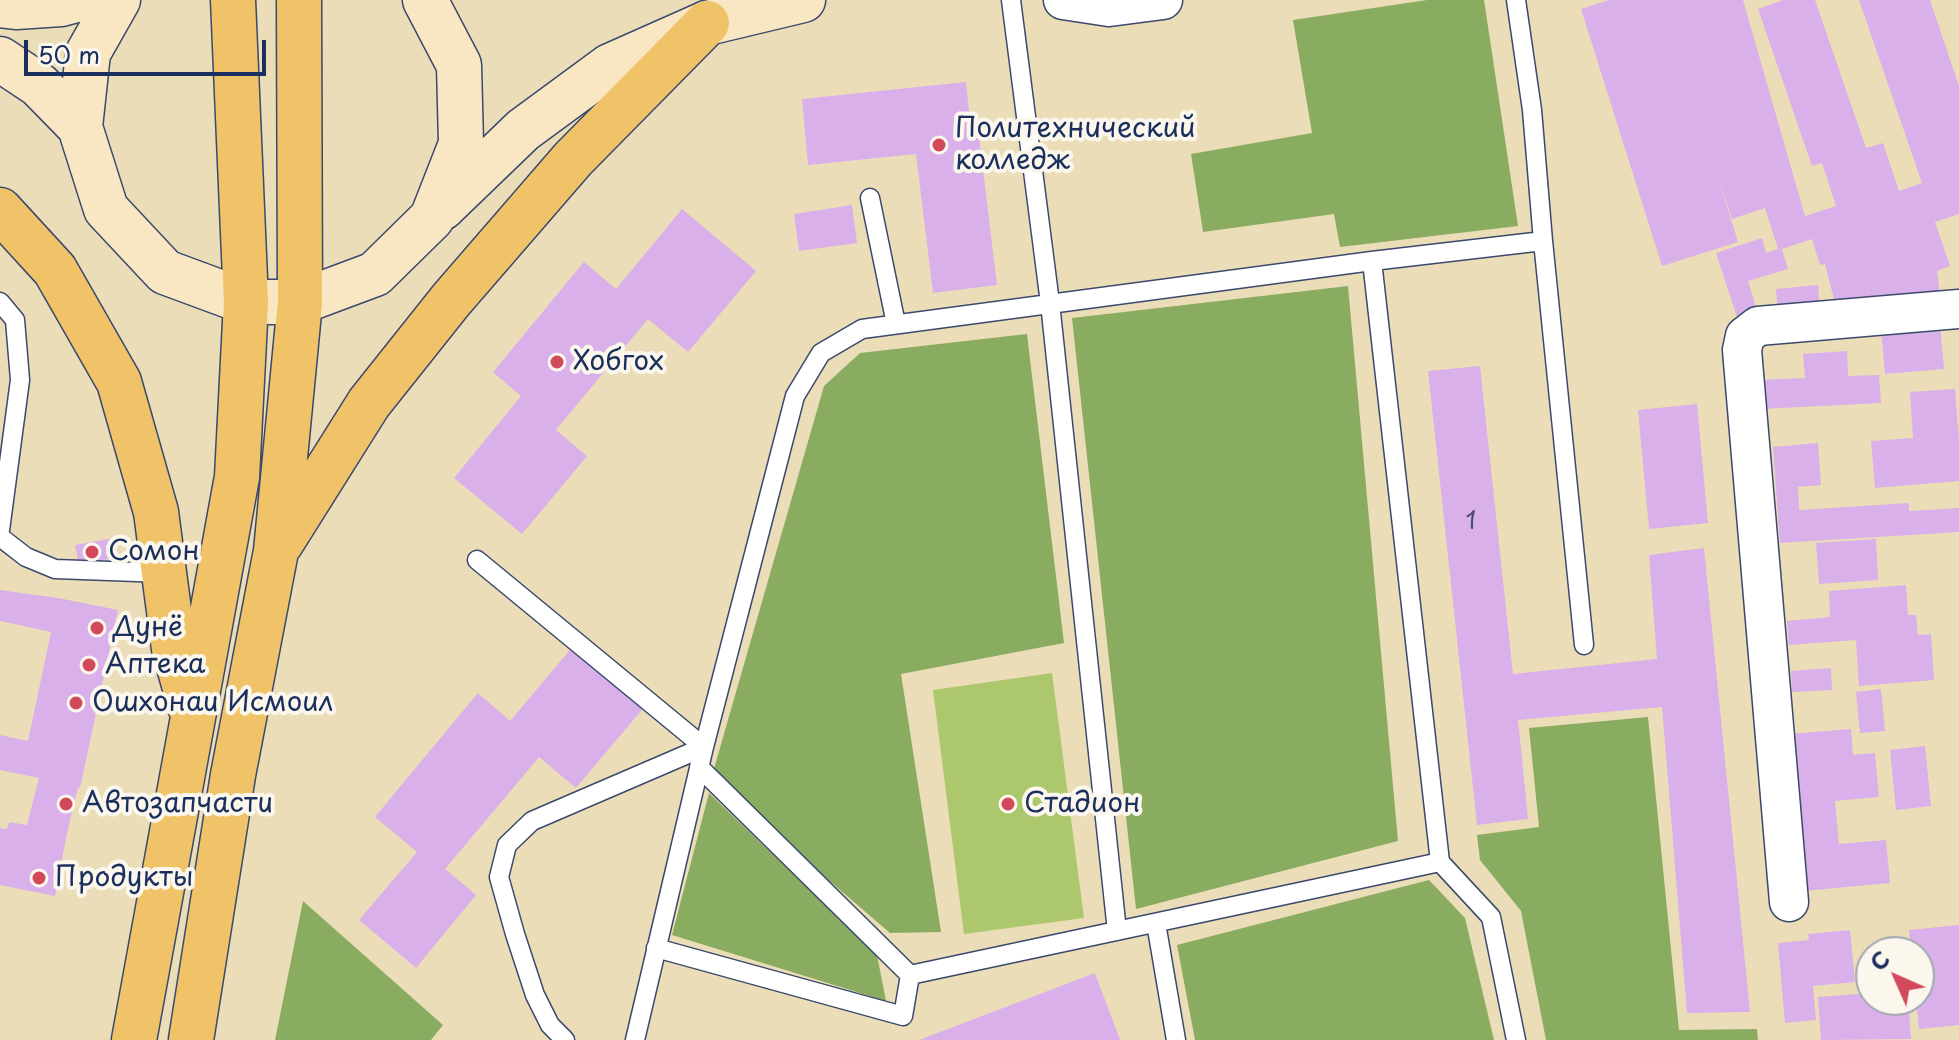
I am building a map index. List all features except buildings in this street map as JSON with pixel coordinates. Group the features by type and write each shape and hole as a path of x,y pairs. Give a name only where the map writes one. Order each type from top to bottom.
{"main road":[{"path":"0,5 16,7 76,0"},
{"path":"118,0 88,53 80,127 106,209 165,272 246,302 300,302 375,274 523,130 610,66 707,23 803,0"},
{"path":"134,1040 237,477 246,302 233,0"},
{"path":"191,1040 233,775 276,551 300,302 299,0"},
{"path":"432,218 461,144 459,65 433,1"},
{"path":"276,551 369,403 451,300 573,159 707,23"},
{"path":"0,59 39,85 80,127"},
{"path":"0,210 55,270 119,382 156,512 174,649 193,718"},
{"path":"184,768 233,775"}],"street":[{"path":"1063,0 1109,7 1163,0"},
{"path":"1789,902 1742,350 1745,336 1758,326 1959,309"}],"lane":[{"path":"1011,0 1050,303 1117,931"},
{"path":"1516,0 1532,110 1584,645"},
{"path":"870,198 896,324"},
{"path":"635,1040 699,767 795,396 821,353 862,329 1543,241"},
{"path":"1372,261 1440,862 1491,917 1516,1040"},
{"path":"0,302 15,320 20,380 0,530"},
{"path":"0,537 26,557 55,569 164,573"},
{"path":"477,560 704,747"},
{"path":"565,1040 550,1025 535,995 515,934 499,877 507,845 532,821 704,747"},
{"path":"699,767 910,975"},
{"path":"910,975 1440,862"},
{"path":"1156,923 1176,1040"},
{"path":"656,948 903,1016 910,975"}],"green space":[{"path":"1427,0 1484,0 1518,226 1340,247 1334,214 1203,232 1191,154 1312,133 1293,20"},
{"path":"1348,286 1398,841 1136,909 1072,318"},
{"path":"1027,334 1064,643 901,674 941,932 890,933 711,779 824,386 860,353"},
{"name":"Стадион","path":"1052,673 1084,918 964,934 933,690"},
{"path":"1648,717 1679,1030 1757,1029 1758,1040 1546,1040 1521,911 1480,860 1477,835 1539,827 1529,728"},
{"path":"709,793 877,955 886,1001 672,935"},
{"path":"1429,880 1465,918 1494,1040 1195,1040 1177,945"},
{"path":"303,901 443,1025 431,1040 275,1040"}],"place":[{"name":"Политехнический колледж","path":"939,145"},
{"name":"Хобгох","path":"557,362"},
{"name":"Сомон","path":"92,552"},
{"name":"Дунё","path":"97,628"},
{"name":"Аптека","path":"89,665"},
{"name":"Ошхонаи Исмоил","path":"76,703"},
{"name":"Автозапчасти","path":"66,804"},
{"name":"Стадион","path":"1008,804"},
{"name":"Продукты","path":"39,878"}]}
